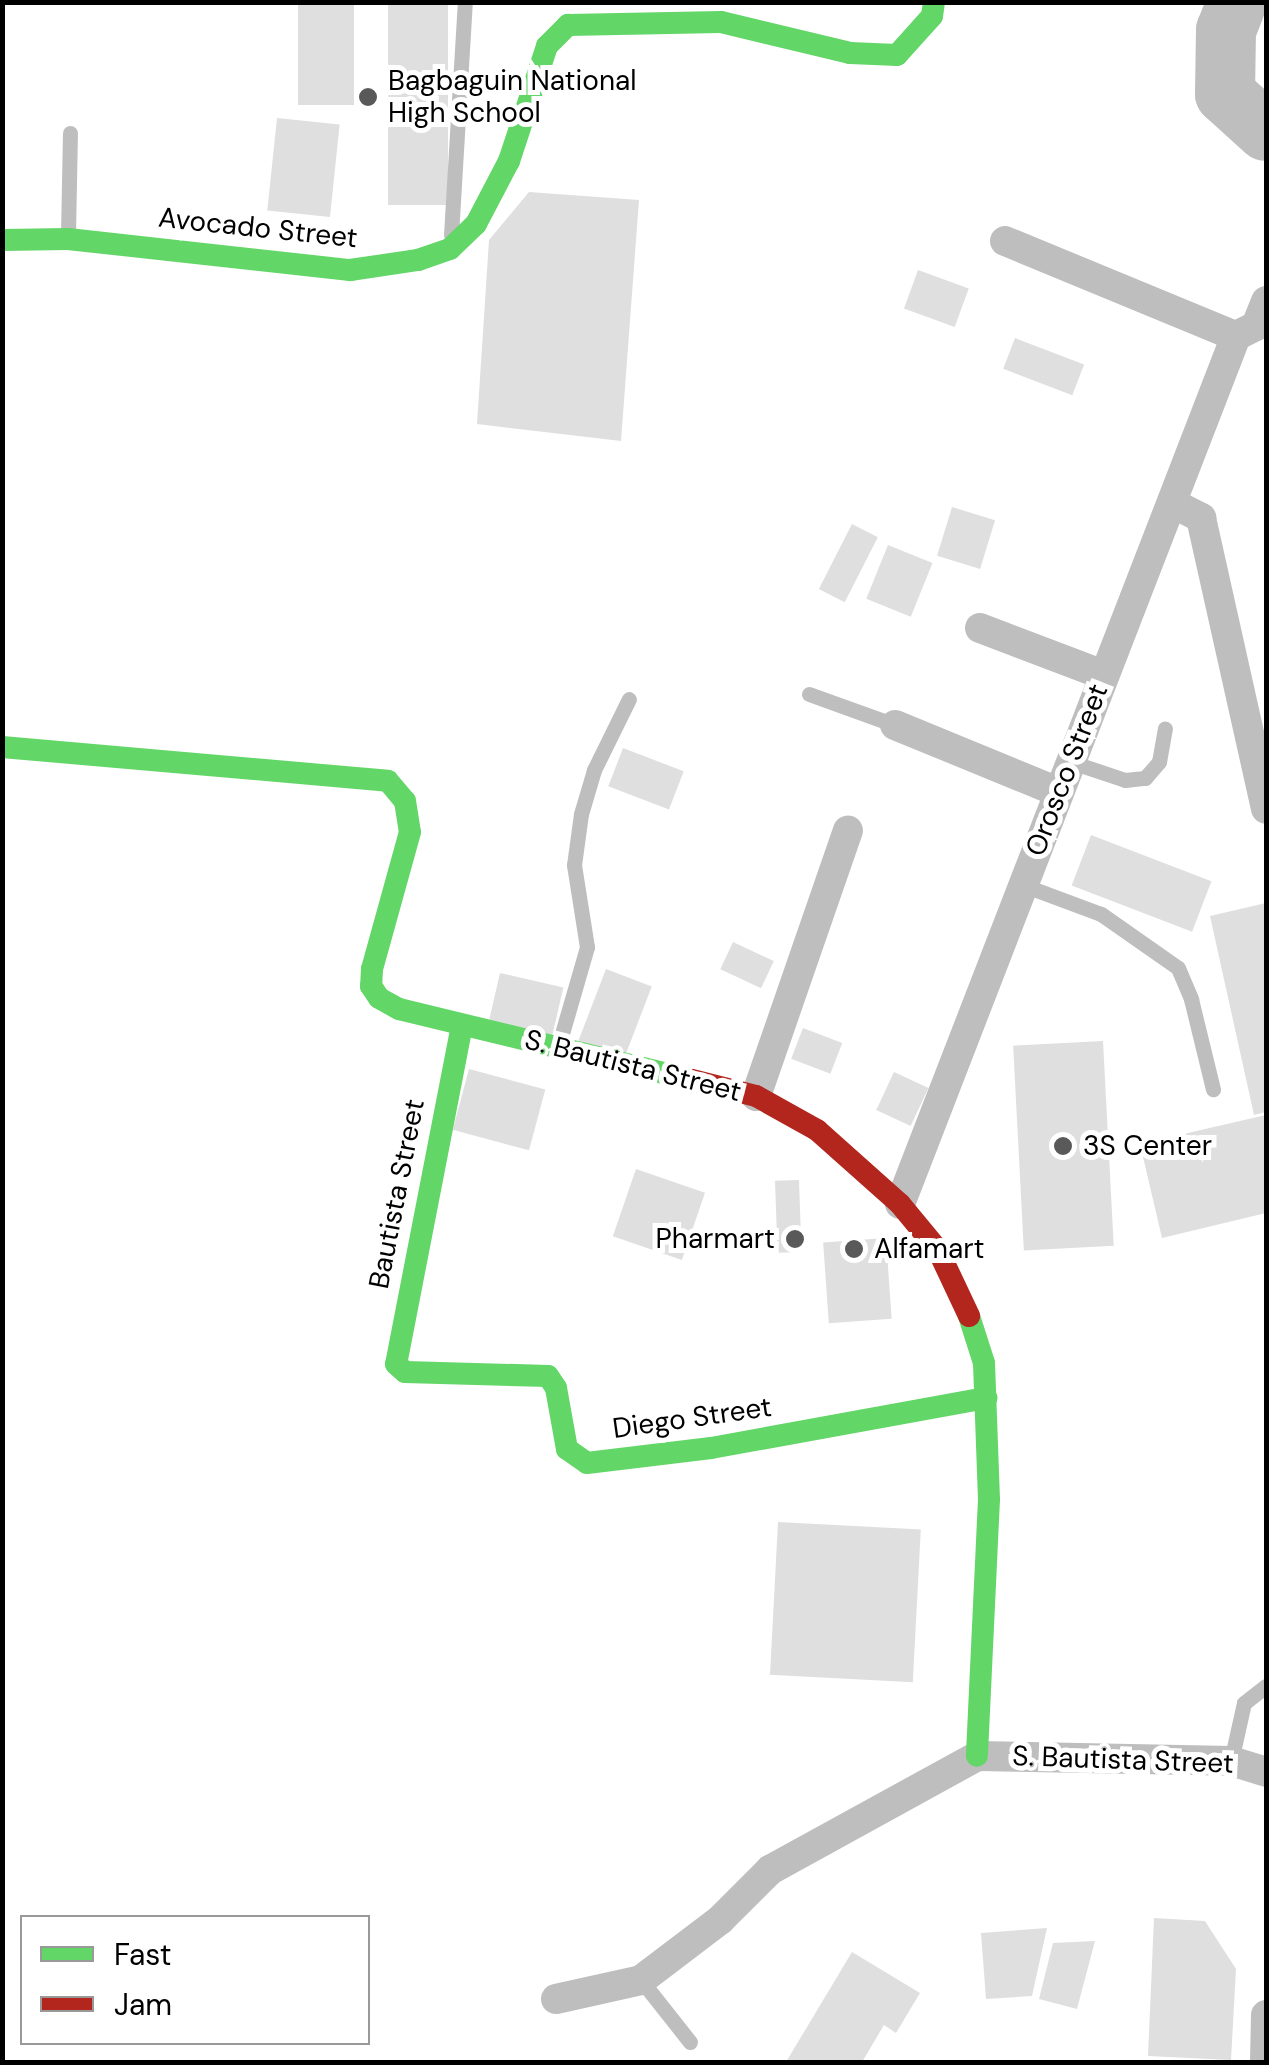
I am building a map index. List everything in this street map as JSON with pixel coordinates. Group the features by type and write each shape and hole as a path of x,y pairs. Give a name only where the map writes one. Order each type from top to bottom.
{"street":[{"path":"450,249 476,224 509,161 547,46 568,25 722,22 850,53 897,54 932,16 934,2"},
{"name":"Avocado Street","path":"2,240 68,239 350,270 383,268 450,249"},
{"path":"1005,241 1236,336"},
{"name":"Orosco Street","path":"900,1204 1236,336 1256,326 1266,301"},
{"path":"1172,503 1201,518 1266,809"},
{"path":"980,628 1104,674"},
{"path":"895,725 1058,792"},
{"name":"S. Bautista Street","path":"2,747 388,781 405,801 410,832 372,969 372,986 379,998 399,1009 756,1096 816,1130 900,1204 938,1250 964,1299 984,1363 989,1499 977,1756"},
{"path":"756,1096 848,830"},
{"name":"Bautista Street","path":"405,1372 396,1364 398,1347 462,1025"},
{"name":"Diego Street","path":"405,1372 548,1376 556,1388 568,1449 587,1463 711,1448 988,1398"},
{"name":"S. Bautista Street","path":"556,1999 641,1980 720,1920 770,1870 977,1756 1231,1760 1266,1772"},
{"path":"1265,2062 1266,2015"}],"lane":[{"path":"450,249 465,2"},
{"path":"68,239 70,133"},
{"path":"809,694 895,725"},
{"path":"558,1048 587,947 574,865 581,814 594,770 629,699"},
{"path":"1071,762 1125,780 1144,778 1160,762 1165,729"},
{"path":"1023,885 1101,914 1178,968 1191,999 1213,1089"},
{"path":"1231,1760 1244,1703 1266,1686"},
{"path":"641,1980 690,2042"}],"building":[{"path":"298,2 354,2 354,105 298,105"},
{"path":"388,2 448,2 448,205 388,205"},
{"path":"277,118 340,125 330,217 267,210"},
{"path":"529,192 639,200 621,441 477,424 489,240"},
{"path":"918,270 969,288 955,327 904,309"},
{"path":"1015,338 1084,365 1072,395 1003,369"},
{"path":"952,507 995,520 980,569 937,556"},
{"path":"852,524 878,537 845,602 819,589"},
{"path":"888,545 933,563 911,617 866,599"},
{"path":"623,748 684,771 669,810 608,786"},
{"path":"1091,835 1211,881 1192,932 1072,885"},
{"path":"1266,903 1266,1112 1254,1115 1210,916"},
{"path":"733,942 774,961 761,988 720,969"},
{"path":"606,969 652,987 623,1060 578,1043"},
{"path":"500,973 563,988 551,1040 488,1026"},
{"path":"803,1028 842,1043 830,1074 791,1059"},
{"name":"3S Center","path":"1103,1041 1114,1246 1024,1250 1013,1046"},
{"path":"469,1069 545,1089 529,1150 453,1130"},
{"path":"894,1072 928,1088 911,1126 876,1110"},
{"path":"1266,1115 1266,1213 1162,1238 1140,1144"},
{"path":"636,1169 705,1193 682,1260 613,1236"},
{"path":"799,1180 802,1252 778,1253 775,1181"},
{"path":"886,1238 892,1319 829,1323 823,1242"},
{"path":"778,1522 921,1529 913,1682 770,1675"},
{"path":"1154,1918 1205,1921 1236,1969 1231,2060 1148,2056"},
{"path":"1047,1928 1032,1996 986,1999 981,1933"},
{"path":"1095,1941 1077,2009 1039,1999 1053,1943"},
{"path":"852,1952 920,1993 896,2033 884,2025 862,2062 786,2062"}],"waterway":[{"path":"1237,2 1226,30 1225,94 1266,131"}],"traffic: fast":[{"path":"2,240 68,239 350,270 418,260 450,249 476,224 509,161 547,46 568,25 721,22 850,53 897,55 932,16 934,2"},
{"path":"2,747 388,781 405,801 410,832 372,969 371,986 379,998 399,1009 676,1076"},
{"path":"462,1025 396,1364 405,1372 548,1376 556,1388 567,1449 587,1463 711,1448 987,1398"},
{"path":"969,1316 984,1363 989,1499 977,1756"}],"traffic: jam":[{"path":"676,1076 756,1096 817,1130 900,1204 938,1250 969,1316"}],"place":[{"name":"Bagbaguin National High School","path":"368,97"},
{"name":"3S Center","path":"1063,1146"},
{"name":"Pharmart","path":"795,1239"},
{"name":"Alfamart","path":"854,1249"}]}
